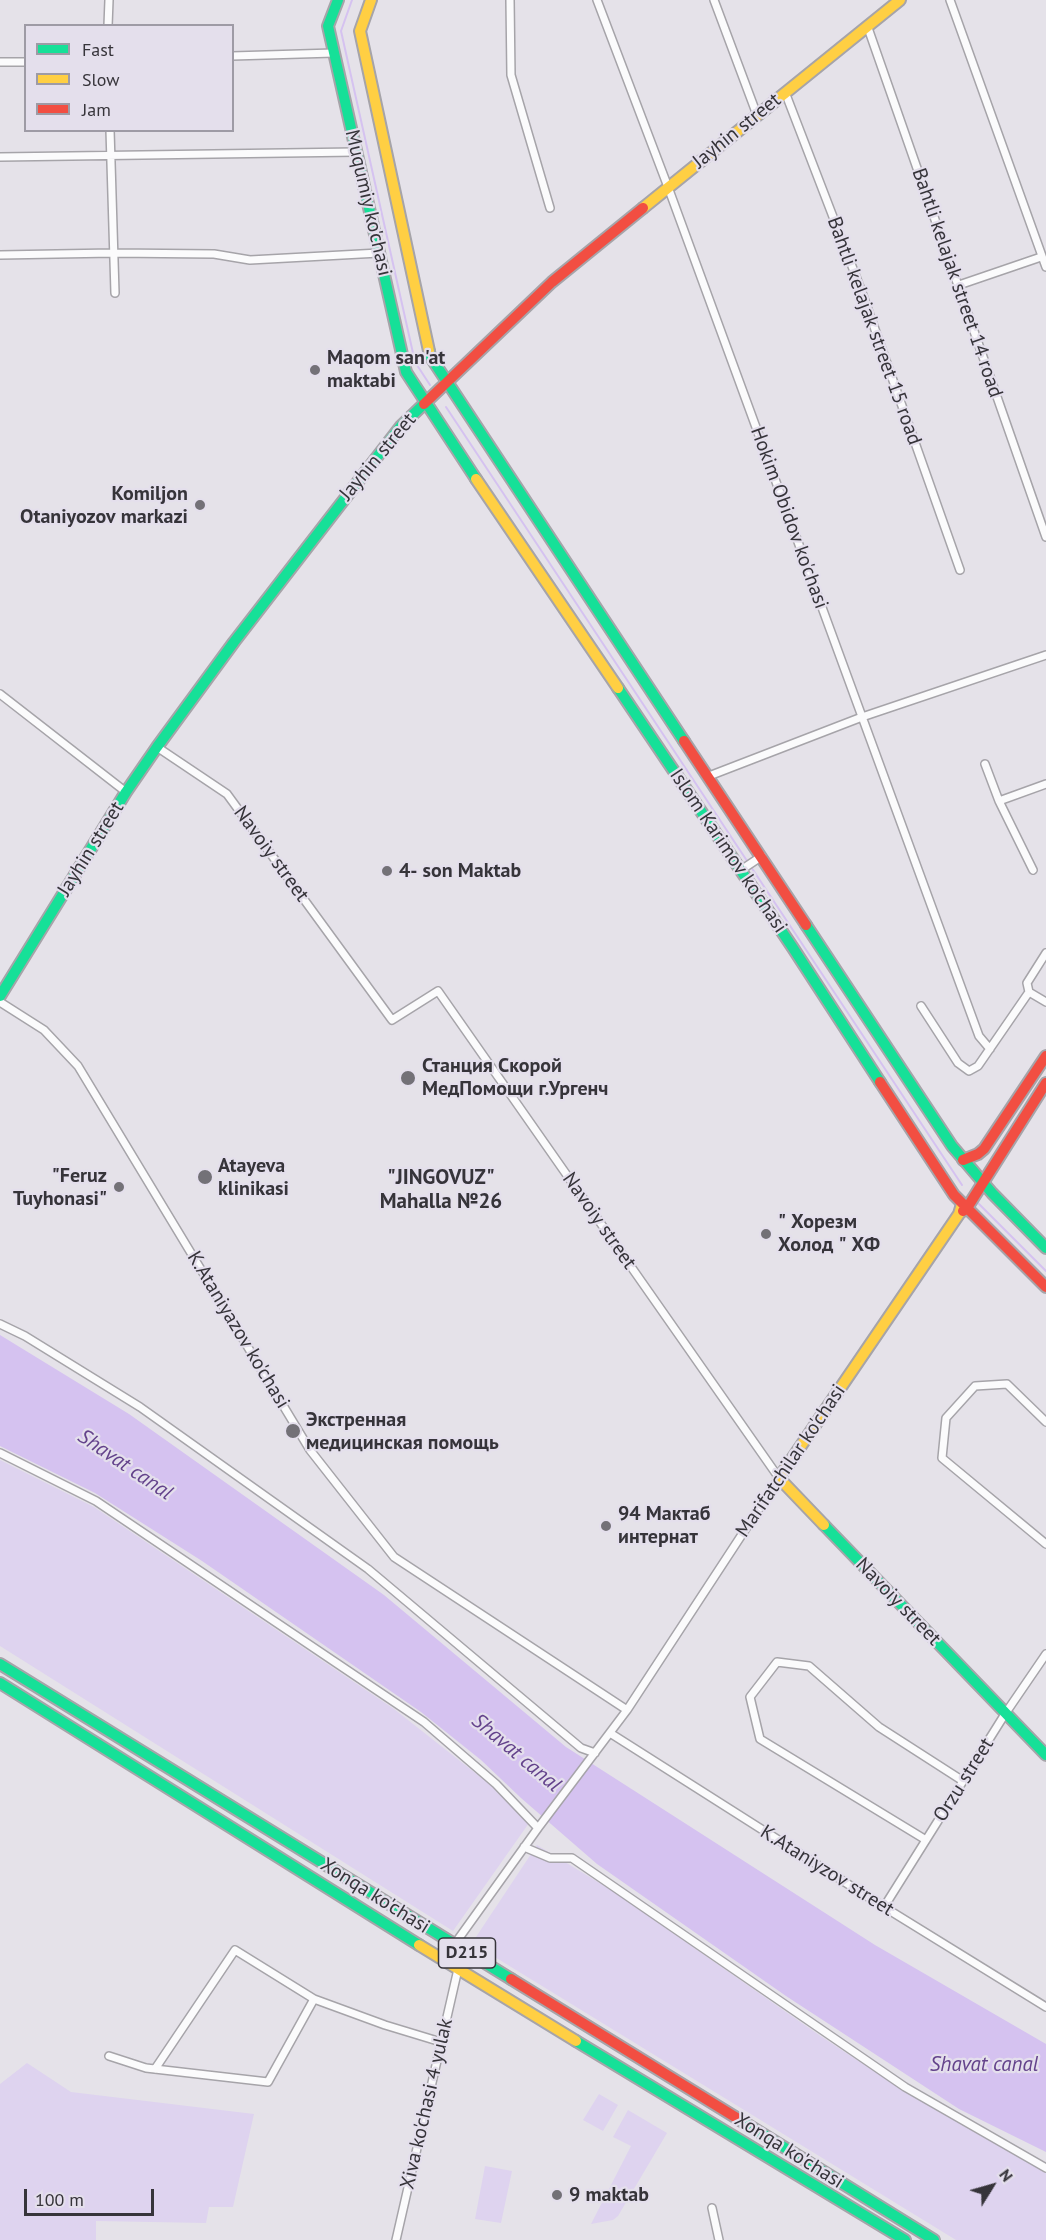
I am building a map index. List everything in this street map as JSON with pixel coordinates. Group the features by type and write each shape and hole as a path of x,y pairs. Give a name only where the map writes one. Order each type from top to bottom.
{"main road":[{"name":"Muqumiy ko'chasi","path":"338,0 328,26 406,372 425,404"},
{"name":"Muqumiy ko'chasi","path":"371,0 360,31 430,356 447,381"},
{"name":"Jayhin street","path":"0,996 126,792 157,747 340,503 401,426 552,282 900,0"},
{"name":"Islom Karimov ko'chasi","path":"447,381 963,1160 1046,1248"},
{"name":"Islom Karimov ko'chasi","path":"425,404 741,870 962,1209 1046,1287"},
{"path":"963,1160 978,1155 984,1149 1046,1056"},
{"name":"Marifatchilar ko'chasi","path":"779,1478 982,1182 1046,1083"},
{"name":"Navoiy street","path":"779,1478 1046,1755"},
{"name":"Xonqa ko'chasi","path":"0,1664 934,2240"},
{"name":"Xonqa ko'chasi","path":"0,1683 458,1969 905,2240"},
{"path":"815,2185 823,2172"}],"street":[{"path":"108,24 109,0"},
{"path":"510,0 512,75 550,208"},
{"name":"Hokim Obidov ko'chasi","path":"597,0 669,187 979,1036 990,1049"},
{"path":"714,0 757,115"},
{"path":"950,0 1046,267"},
{"name":"Bahtli kelajak street 14 road","path":"868,28 1046,537"},
{"path":"234,56 334,53"},
{"path":"0,62 24,62"},
{"name":"Bahtli kelajak street 15 road","path":"785,92 860,287 960,570"},
{"path":"110,132 115,293"},
{"path":"0,157 357,152"},
{"path":"0,255 214,254 250,260 379,253"},
{"path":"959,285 1041,256"},
{"path":"709,776 862,717 1046,655"},
{"path":"0,694 126,792"},
{"name":"Navoiy street","path":"157,747 227,794 392,1020 438,991 779,1478"},
{"path":"985,764 999,801 1033,870"},
{"path":"999,801 1046,784"},
{"path":"741,870 762,856"},
{"path":"921,1006 958,1063 969,1071 978,1066 1029,992 1027,983 1046,953"},
{"path":"1029,992 1046,1002"},
{"name":"K.Ataniyazov ko'chasi","path":"0,1002 44,1030 78,1066 310,1450 394,1557 627,1710"},
{"path":"0,1324 25,1336 140,1407 368,1569 581,1748 596,1752"},
{"path":"1046,1422 1007,1383 975,1386 946,1418 942,1458 1046,1544"},
{"path":"0,1453 96,1501 424,1722 496,1784 538,1828"},
{"name":"Marifatchilar ko'chasi","path":"454,1945 627,1710 779,1478"},
{"name":"Orzu street","path":"884,1908 1005,1714 1046,1654"},
{"path":"926,1840 760,1739 750,1697 777,1662 809,1666 879,1726 963,1781"},
{"name":"K.Ataniyzov street","path":"610,1734 884,1908 1046,2007"},
{"path":"524,1847 550,1857 572,1858 905,2087 1046,2168"},
{"path":"155,2069 235,1950 314,1999 385,2025 441,2042"},
{"name":"Xiva ko'chasi 4 yulak","path":"396,2240 458,1969"},
{"path":"109,2056 155,2069 268,2082 314,1999"},
{"path":"712,2208 719,2240"}],"shaded area":[{"path":"0,1460 94,1507 394,1709 488,1783 529,1823 453,1931 0,1646"},
{"path":"537,1845 611,1890 819,2035 910,2095 1046,2173 1046,2240 956,2240 472,1943"},
{"path":"27,2063 71,2092 254,2114 233,2207 209,2207 206,2223 96,2221 96,2240 0,2240 0,2084"},
{"path":"599,2094 618,2105 603,2131 583,2120"},
{"path":"628,2110 667,2133 618,2216 613,2220 591,2224 631,2146 613,2137"},
{"path":"485,2166 512,2171 501,2223 475,2219"}],"water":[{"name":"Shavat canal","path":"0,1335 129,1414 384,1595 566,1747 875,1945 1046,2044 1046,2152 959,2109 786,1996 597,1864 481,1760 421,1712 202,1561 95,1493 0,1446"}],"waterway":[{"path":"352,0 341,31 415,362 430,385"},
{"path":"446,407 962,1185"},
{"path":"977,1202 1046,1271"}],"traffic: fast":[{"path":"338,0 328,26 406,372 476,479"},
{"path":"429,351 430,356 684,741"},
{"path":"0,996 126,792 157,747 234,642 401,426 424,404"},
{"path":"618,688 880,1082"},
{"path":"806,925 952,1146 992,1193 1046,1248"},
{"path":"824,1525 1046,1755"},
{"path":"0,1664 511,1979"},
{"path":"0,1683 419,1945"},
{"path":"576,2041 905,2240"},
{"path":"740,2120 934,2240"}],"traffic: slow":[{"path":"371,0 360,31 429,351"},
{"path":"643,208 900,0"},
{"path":"476,479 618,688"},
{"path":"824,1525 779,1478 959,1214 962,1204"},
{"path":"419,1945 576,2041"}],"traffic: jam":[{"path":"424,404 552,282 643,208"},
{"path":"684,741 806,925"},
{"path":"963,1160 984,1149 1046,1056"},
{"path":"880,1082 954,1195 1046,1287"},
{"path":"963,1211 1046,1083"},
{"path":"511,1979 740,2120"}],"place":[{"name":"Maqom san'at maktabi","path":"315,370"},
{"name":"Komiljon Otaniyozov markazi","path":"200,505"},
{"name":"4- son Maktab","path":"387,871"},
{"name":"Станция Скорой МедПомощи г.Ургенч","path":"408,1078"},
{"name":"Atayeva klinikasi","path":"205,1177"},
{"name":"\"Feruz Tuyhonasi\"","path":"119,1187"},
{"name":"\" Хорезм Холод \" ХФ","path":"766,1234"},
{"name":"Экстренная медицинская помощь","path":"293,1431"},
{"name":"94 Мактаб интернат","path":"606,1526"},
{"name":"9 maktab","path":"557,2195"}],"district":[{"name":"\"JINGOVUZ\" Mahalla №26","path":"441,1190"}]}
